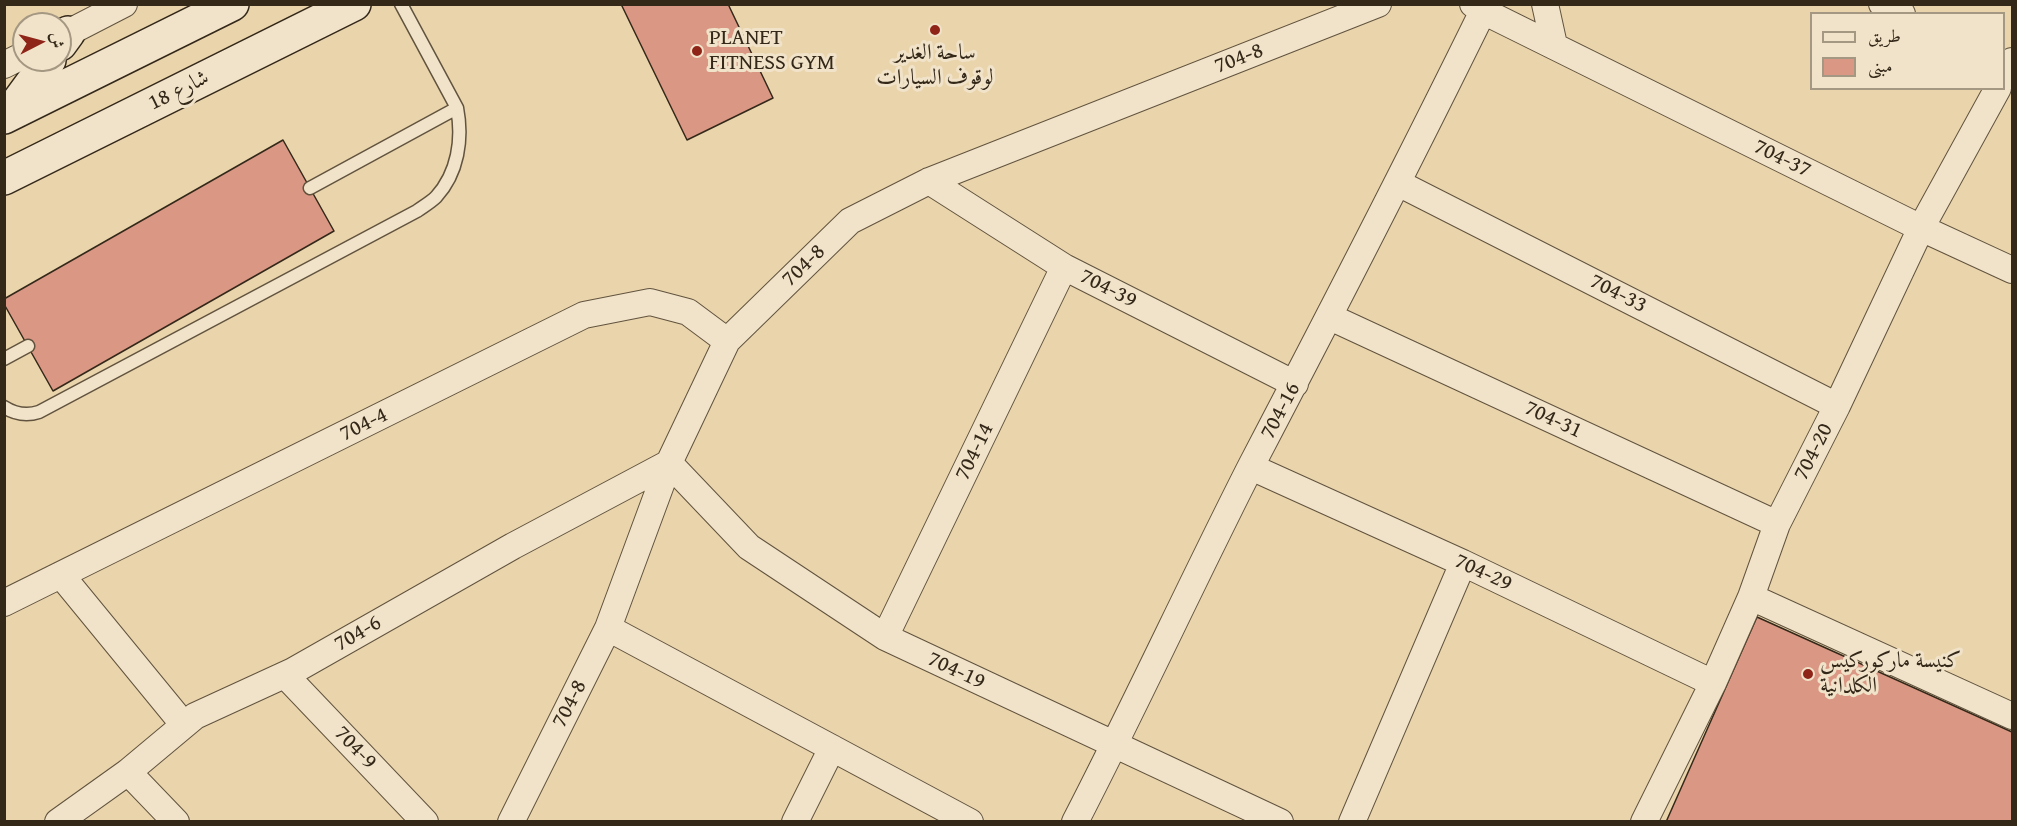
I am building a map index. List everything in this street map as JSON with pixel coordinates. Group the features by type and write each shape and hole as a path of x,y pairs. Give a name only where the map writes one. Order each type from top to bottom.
{"street":[{"path":"72,33 124,4"},
{"path":"7,116 232,4"},
{"name":"شارع 18","path":"4,178 354,4"},
{"name":"704-8","path":"511,822 608,628 669,463 727,341 850,221 929,181 1378,4"},
{"path":"1545,4 1554,45"},
{"path":"1882,4 1898,12"},
{"name":"704-37","path":"1478,8 1921,228 2013,270"},
{"name":"704-16","path":"1075,822 1251,467 1398,183 1478,8"},
{"path":"7,116 40,72"},
{"name":"704-20","path":"1644,822 1713,683 1750,597 1777,524 1837,406 1921,228 1997,90"},
{"name":"704-39","path":"929,181 1064,267 1295,384"},
{"name":"704-33","path":"1398,183 1837,406"},
{"name":"704-14","path":"885,638 1064,267"},
{"name":"704-4","path":"4,603 584,315 650,302 688,312 727,341"},
{"name":"704-31","path":"1330,317 1777,524"},
{"name":"704-19","path":"669,463 750,547 885,638 1280,822"},
{"name":"704-6","path":"58,822 128,772 195,716 285,675 513,546 669,463"},
{"name":"704-29","path":"1251,467 1463,563 1713,683"},
{"path":"1352,822 1463,563"},
{"path":"61,575 184,725"},
{"path":"1750,597 2013,716"},
{"path":"608,628 970,822"},
{"name":"704-9","path":"285,675 425,822"},
{"path":"795,822 832,748"},
{"path":"128,772 176,822"}],"lane":[{"path":"4,407 22,414 39,412 417,211 435,198 447,182 455,164 460,141 460,122 456,108 401,4"},
{"path":"310,188 456,108"},
{"path":"4,359 28,346"}],"building":[{"name":"PLANET FITNESS GYM","path":"621,4 728,4 773,98 687,140"},
{"path":"283,140 334,231 53,391 4,304 4,299"},
{"name":"كنيسة ماركوركيس الكلدانية","path":"1757,617 2012,732 2012,822 1666,822"}],"place":[{"name":"ساحة الغدير لوقوف السيارات","path":"935,30"},
{"name":"PLANET FITNESS GYM","path":"697,51"},
{"name":"كنيسة ماركوركيس الكلدانية","path":"1808,674"}]}
